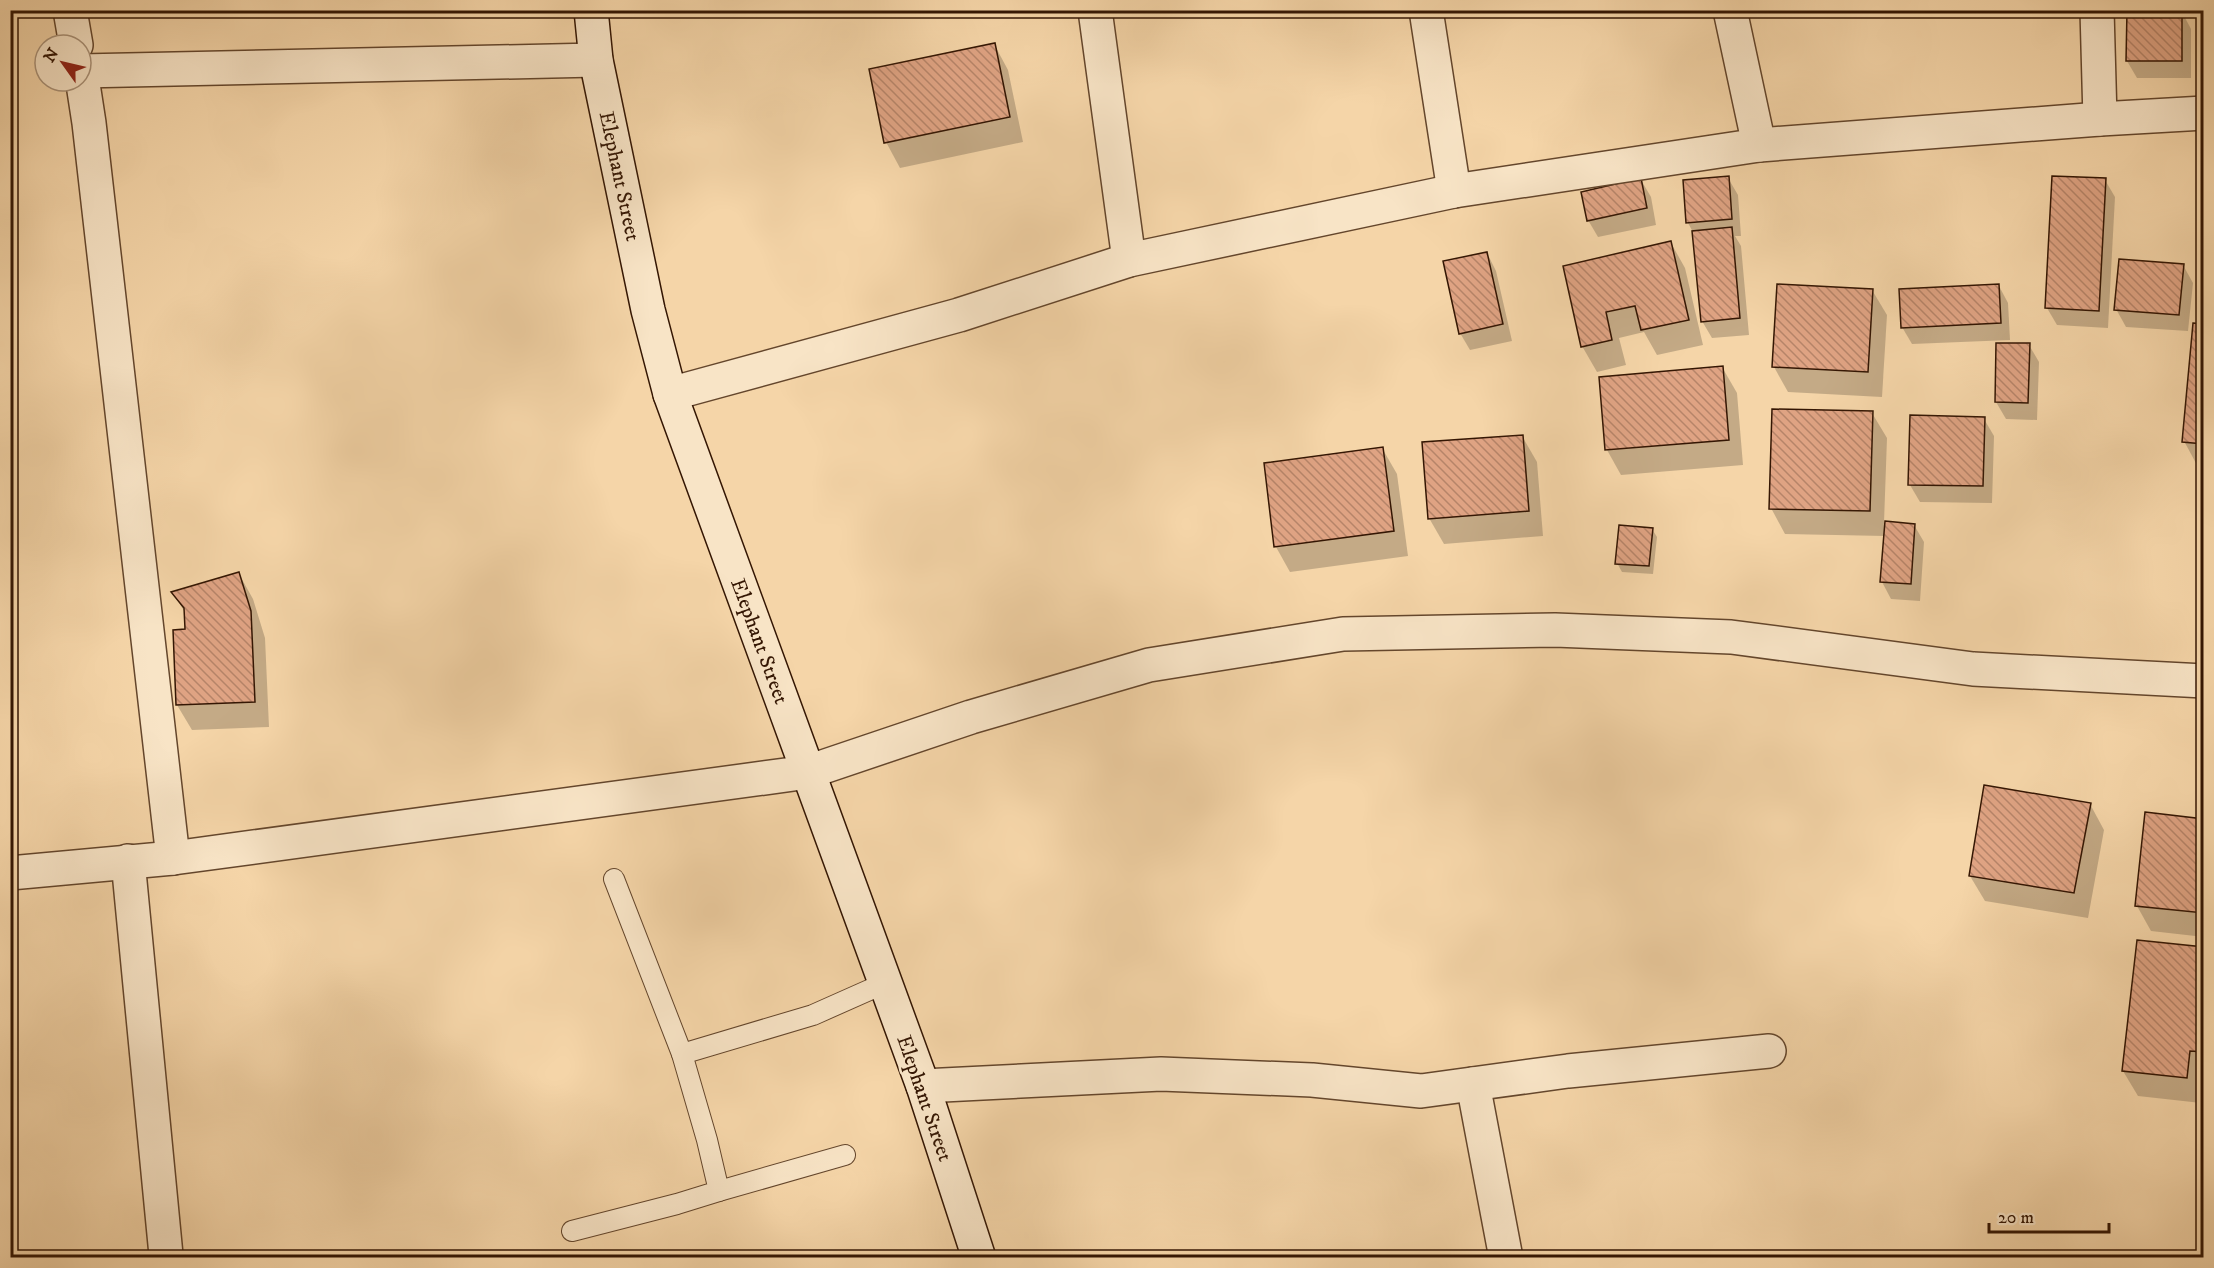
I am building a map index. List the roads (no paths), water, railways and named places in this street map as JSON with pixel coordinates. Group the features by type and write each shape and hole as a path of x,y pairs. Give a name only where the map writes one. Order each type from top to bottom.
{"street":[{"path":"70,10 74,33"},
{"name":"Elephant Street","path":"591,10 596,60 648,310 670,394 923,1086 979,1257"},
{"path":"1095,10 1129,260"},
{"path":"1426,10 1454,191"},
{"path":"1730,10 1760,145"},
{"path":"2097,10 2100,119"},
{"path":"93,71 596,60"},
{"path":"85,93 173,858"},
{"path":"670,394 959,315 1129,260 1454,191 1760,145 2204,113"},
{"path":"10,873 173,858 808,771 971,717 1149,665 1343,634 1555,630 1731,638 1973,669 2204,681"},
{"path":"128,861 166,1255"},
{"path":"923,1086 1161,1074 1312,1080 1421,1091 1568,1071 1769,1051"},
{"path":"1473,1084 1506,1257"}],"lane":[{"path":"614,879 682,1054 719,1191"},
{"path":"682,1054 813,1015 885,983"},
{"path":"572,1231 677,1204 845,1155"}]}
